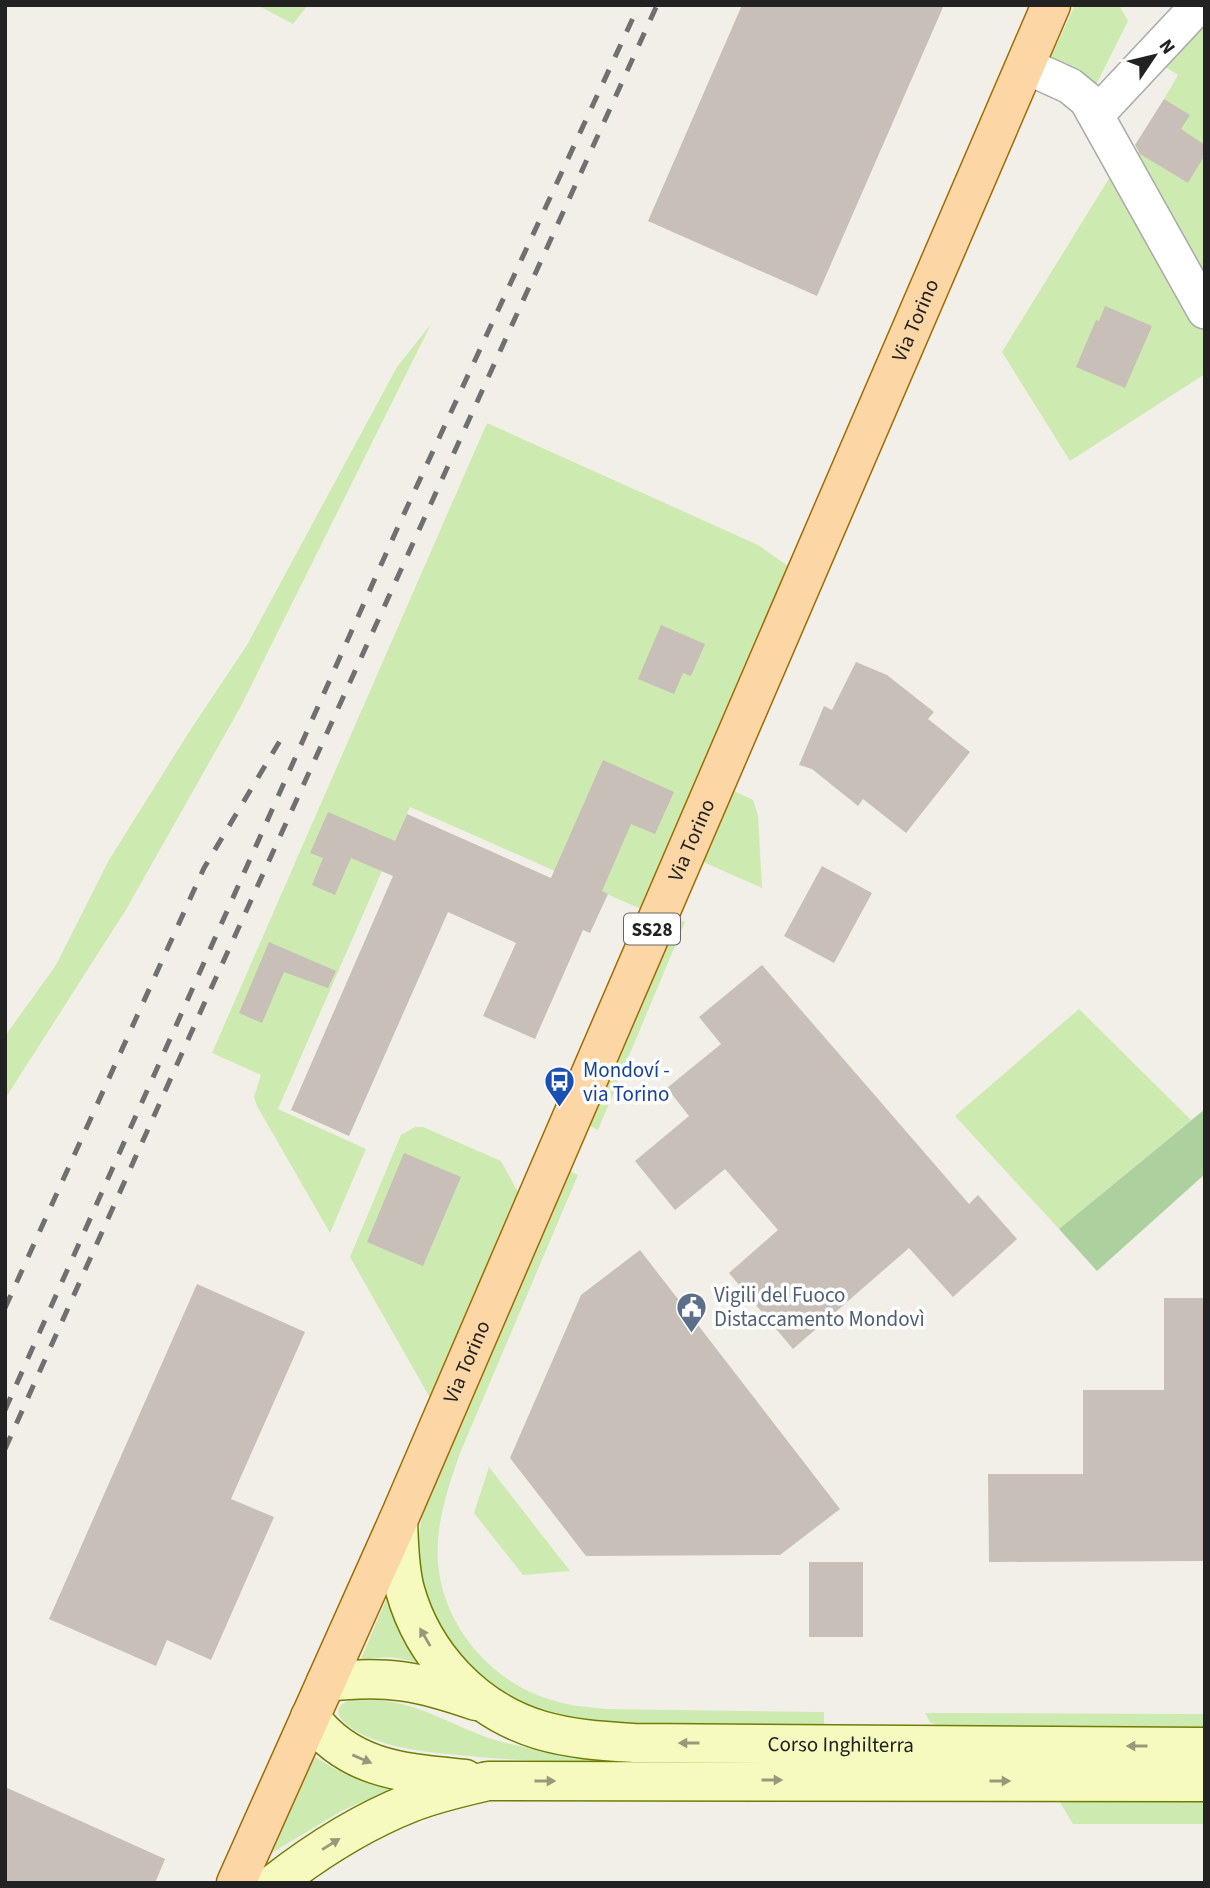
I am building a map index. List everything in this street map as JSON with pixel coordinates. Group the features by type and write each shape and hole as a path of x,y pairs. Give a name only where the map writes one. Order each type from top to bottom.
{"main road":[{"name":"Via Torino","path":"236,1883 398,1521 1051,5"}],"street":[{"path":"1096,115 1199,5"},
{"path":"1024,65 1079,92 1087,100 1205,311"},
{"name":"Corso Inghilterra","path":"398,1521 405,1588 422,1634 434,1652 465,1688 485,1704 539,1730 596,1740 1205,1782"},
{"name":"Corso Inghilterra","path":"326,1682 391,1678 419,1683 485,1704"},
{"name":"Corso Inghilterra","path":"310,1717 332,1743 364,1761 415,1773 488,1781 1205,1747"},
{"name":"Corso Inghilterra","path":"275,1883 338,1839 377,1818 442,1791 488,1781"}],"green space":[{"path":"257,5 308,5 293,24"},
{"path":"1075,5 1119,5 1128,21 1096,85 1048,63"},
{"path":"1205,10 1205,153 1203,144 1180,130 1189,115 1164,99 1178,75 1158,62"},
{"path":"1133,149 1188,183 1205,155 1205,290"},
{"path":"1116,167 1205,331 1205,374 1070,461 1002,352"},
{"path":"431,324 241,706 127,908 5,1099 5,1036 56,965 109,860 247,645 397,367"},
{"path":"487,423 758,545 792,569 643,910 410,807 278,1109 366,1149 330,1233 257,1106 254,1097 261,1075 212,1053"},
{"path":"732,790 753,800 758,815 762,888 701,861"},
{"path":"676,918 685,922 598,1130 588,1125"},
{"path":"1079,1009 1191,1120 1059,1229 955,1116"},
{"path":"1205,1109 1205,1174 1097,1271 1059,1229"},
{"path":"415,1127 423,1127 501,1161 519,1194 430,1398 350,1257 401,1135"},
{"path":"567,1170 578,1175 460,1453 447,1493 438,1535 438,1563 449,1609 474,1649 491,1666 530,1692 552,1700 605,1709 824,1712 824,1725 622,1723 545,1713 503,1695 482,1678 455,1649 436,1617 418,1554 423,1511"},
{"path":"489,1467 570,1571 523,1575 474,1513"},
{"path":"390,1590 421,1663 391,1657 361,1659"},
{"path":"353,1699 373,1699 406,1705 489,1738 544,1751 823,1763 552,1761 422,1751 375,1740 351,1728 339,1716 338,1710"},
{"path":"925,1713 1205,1714 1205,1728 939,1726 930,1722"},
{"path":"314,1756 353,1777 395,1788 343,1810 270,1854"},
{"path":"1056,1796 1205,1796 1205,1824 1073,1824"}],"building":[{"path":"742,5 944,5 817,296 648,221"},
{"path":"1164,99 1190,115 1181,129 1205,145 1205,155 1188,183 1140,154 1135,145"},
{"path":"1105,306 1152,326 1125,388 1076,367 1096,320 1099,321"},
{"path":"661,625 705,644 691,676 683,673 674,694 638,679"},
{"path":"856,662 887,675 934,712 928,719 970,752 906,833 863,799 858,806 812,769 799,765 824,706 832,710"},
{"path":"603,760 674,792 655,834 631,824 602,891 608,894 590,933 583,930 535,1039 483,1016 516,943 448,912 349,1136 291,1110 393,876 351,858 335,895 312,885 323,858 310,853 328,812 395,841 407,814 551,878"},
{"path":"822,866 872,893 834,963 784,936"},
{"path":"269,942 336,971 328,988 284,972 262,1023 239,1013"},
{"path":"762,965 969,1204 978,1195 1017,1239 953,1297 909,1248 793,1349 729,1273 778,1230 725,1169 675,1210 635,1161 689,1116 667,1088 721,1044 699,1017"},
{"path":"404,1153 461,1177 423,1266 367,1242"},
{"path":"640,1250 840,1509 780,1555 586,1556 510,1458 581,1295"},
{"path":"197,1284 305,1332 231,1499 274,1517 211,1660 167,1640 156,1666 49,1619"},
{"path":"1164,1298 1205,1298 1205,1561 989,1562 988,1474 1083,1474 1083,1390 1164,1390"},
{"path":"809,1562 863,1562 863,1637 809,1637"},
{"path":"5,1787 165,1859 155,1883 5,1883"}],"railway":[{"path":"5,1410 397,529 639,5"},
{"path":"5,1449 657,5"},
{"path":"5,1308 204,868 281,739"}],"place":[{"name":"Mondoví - via Torino","path":"560,1109"},
{"name":"Vigili del Fuoco Distaccamento Mondovì","path":"691,1334"}]}
